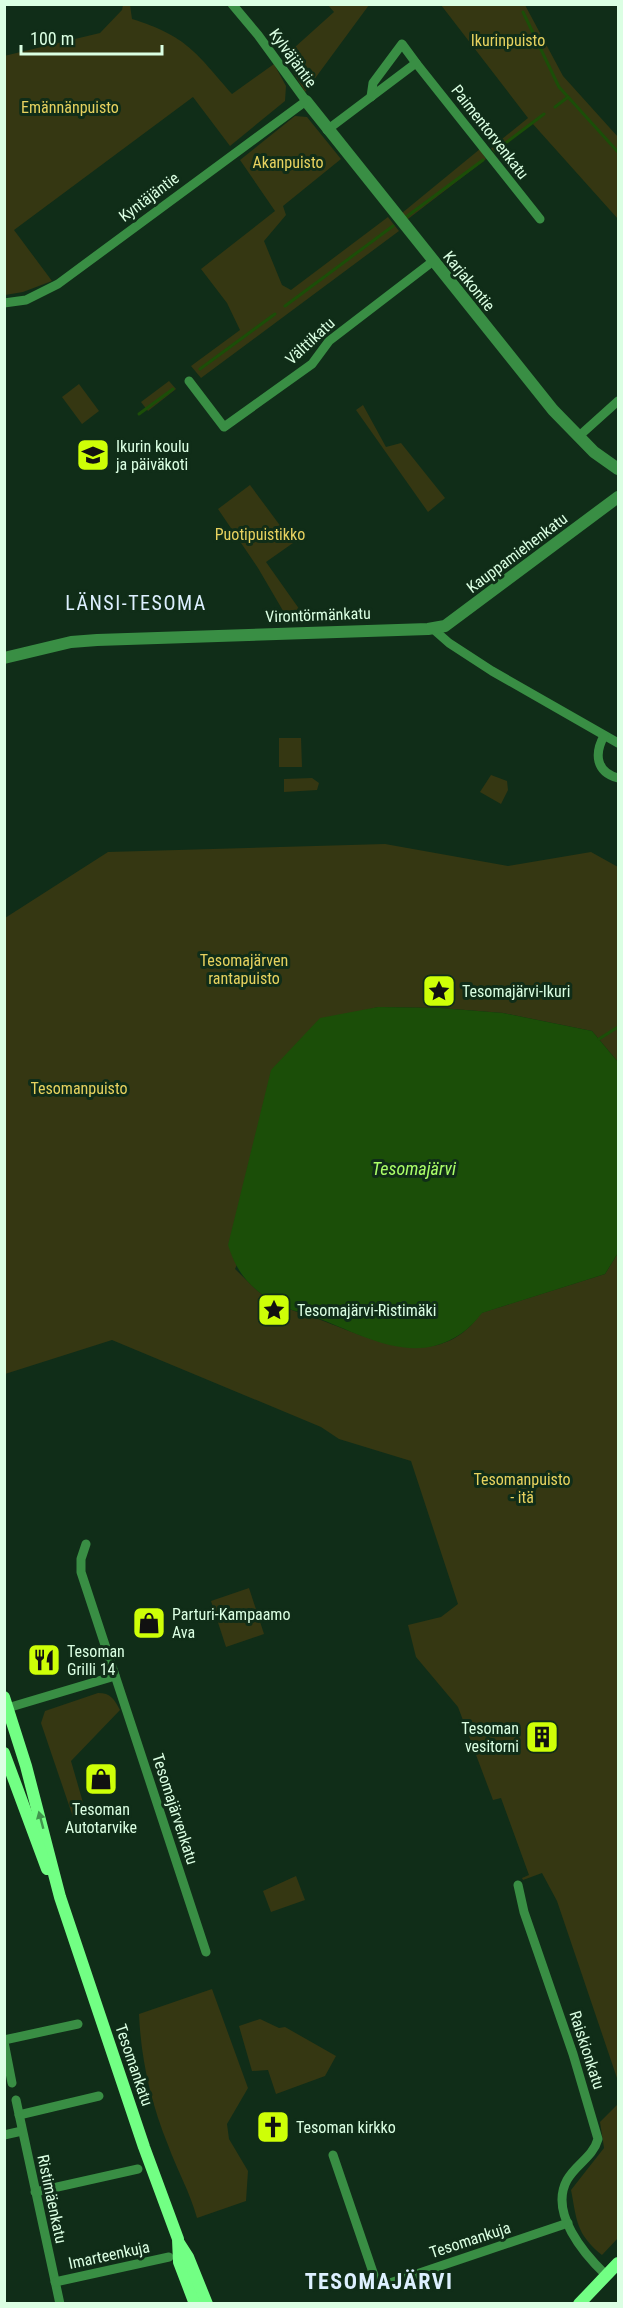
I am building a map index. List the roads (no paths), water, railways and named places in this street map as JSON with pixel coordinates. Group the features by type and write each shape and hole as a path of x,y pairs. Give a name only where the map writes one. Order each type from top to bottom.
{"main road":[{"name":"Tesomankatu","path":"6,1705 60,1897"},
{"name":"Tesomankatu","path":"4,1753 60,1897 144,2147 179,2242 188,2257 207,2304"},
{"name":"Tesomankatu","path":"179,2242 179,2262 195,2304"},
{"path":"579,2304 618,2263"}],"street":[{"name":"Kylväjäntie","path":"232,4 258,35 306,101"},
{"name":"Paimentorvenkatu","path":"371,97 373,83 402,44 540,219"},
{"name":"Paimentorvenkatu","path":"327,130 416,63"},
{"name":"Karjakontie","path":"306,101 432,262 578,437 618,469"},
{"name":"Kyntäjäntie","path":"4,303 26,300 58,284 306,101"},
{"name":"Välttikatu","path":"189,381 224,428 312,364 329,341 432,262"},
{"path":"578,437 618,401"},
{"name":"Kauppamiehenkatu","path":"432,628 456,620 618,497"},
{"path":"432,628 449,643 492,671 618,743"},
{"name":"Virontörmänkatu","path":"4,658 70,642 97,640 432,628"},
{"path":"604,735 597,756 600,767 608,775 618,778"},
{"name":"Tesomajärvenkatu","path":"87,1544 81,1559 81,1572 206,1952"},
{"path":"6,1705 115,1676"},
{"name":"Raiskionkatu","path":"518,1885 524,1912 573,2054 598,2139 595,2149 567,2181 564,2196 568,2223 581,2250 606,2275"},
{"path":"12,2084 4,2041 78,2024"},
{"path":"19,2115 99,2096"},
{"name":"Ristimäenkatu","path":"16,2100 60,2304"},
{"path":"4,2135 22,2131"},
{"name":"Tesomankuja","path":"333,2155 378,2287 568,2223"},
{"path":"35,2192 138,2169"},
{"name":"Imarteenkuja","path":"55,2282 169,2257"}],"water":[{"name":"Tesomajärvi","path":"378,1007 440,1008 503,1013 592,1031 618,1062 618,1253 605,1274 482,1313 455,1338 434,1346 419,1348 388,1345 282,1306 264,1295 244,1277 228,1245 271,1070 320,1018"}],"waterway":[{"path":"523,12 559,87 618,152"},
{"path":"555,107 568,97"},
{"path":"495,151 544,114"},
{"path":"406,217 483,160"},
{"path":"285,306 393,226"},
{"path":"200,369 275,314"},
{"path":"139,414 173,389"},
{"path":"599,1039 618,1027"}],"place":[{"name":"Ikurin koulu ja päiväkoti","path":"93,455"},
{"name":"Tesomajärvi-Ikuri","path":"439,991"},
{"name":"Tesomajärvi-Ristimäki","path":"274,1310"},
{"name":"Parturi-Kampaamo Ava","path":"149,1623"},
{"name":"Tesoman Grilli 14","path":"44,1660"},
{"name":"Tesoman vesitorni","path":"542,1737"},
{"name":"Tesoman Autotarvike","path":"101,1779"},
{"name":"Tesoman kirkko","path":"273,2127"}],"district":[{"name":"LÄNSI-TESOMA","path":"136,603"},
{"name":"TESOMAJÄRVI","path":"379,2281"}],"park label":[{"name":"Ikurinpuisto","path":"508,40"},
{"name":"Emännänpuisto","path":"70,107"},
{"name":"Akanpuisto","path":"288,162"},
{"name":"Puotipuistikko","path":"260,534"},
{"name":"Tesomajärven rantapuisto","path":"244,969"},
{"name":"Tesomanpuisto","path":"79,1088"},
{"name":"Tesomanpuisto - itä","path":"522,1488"}]}
